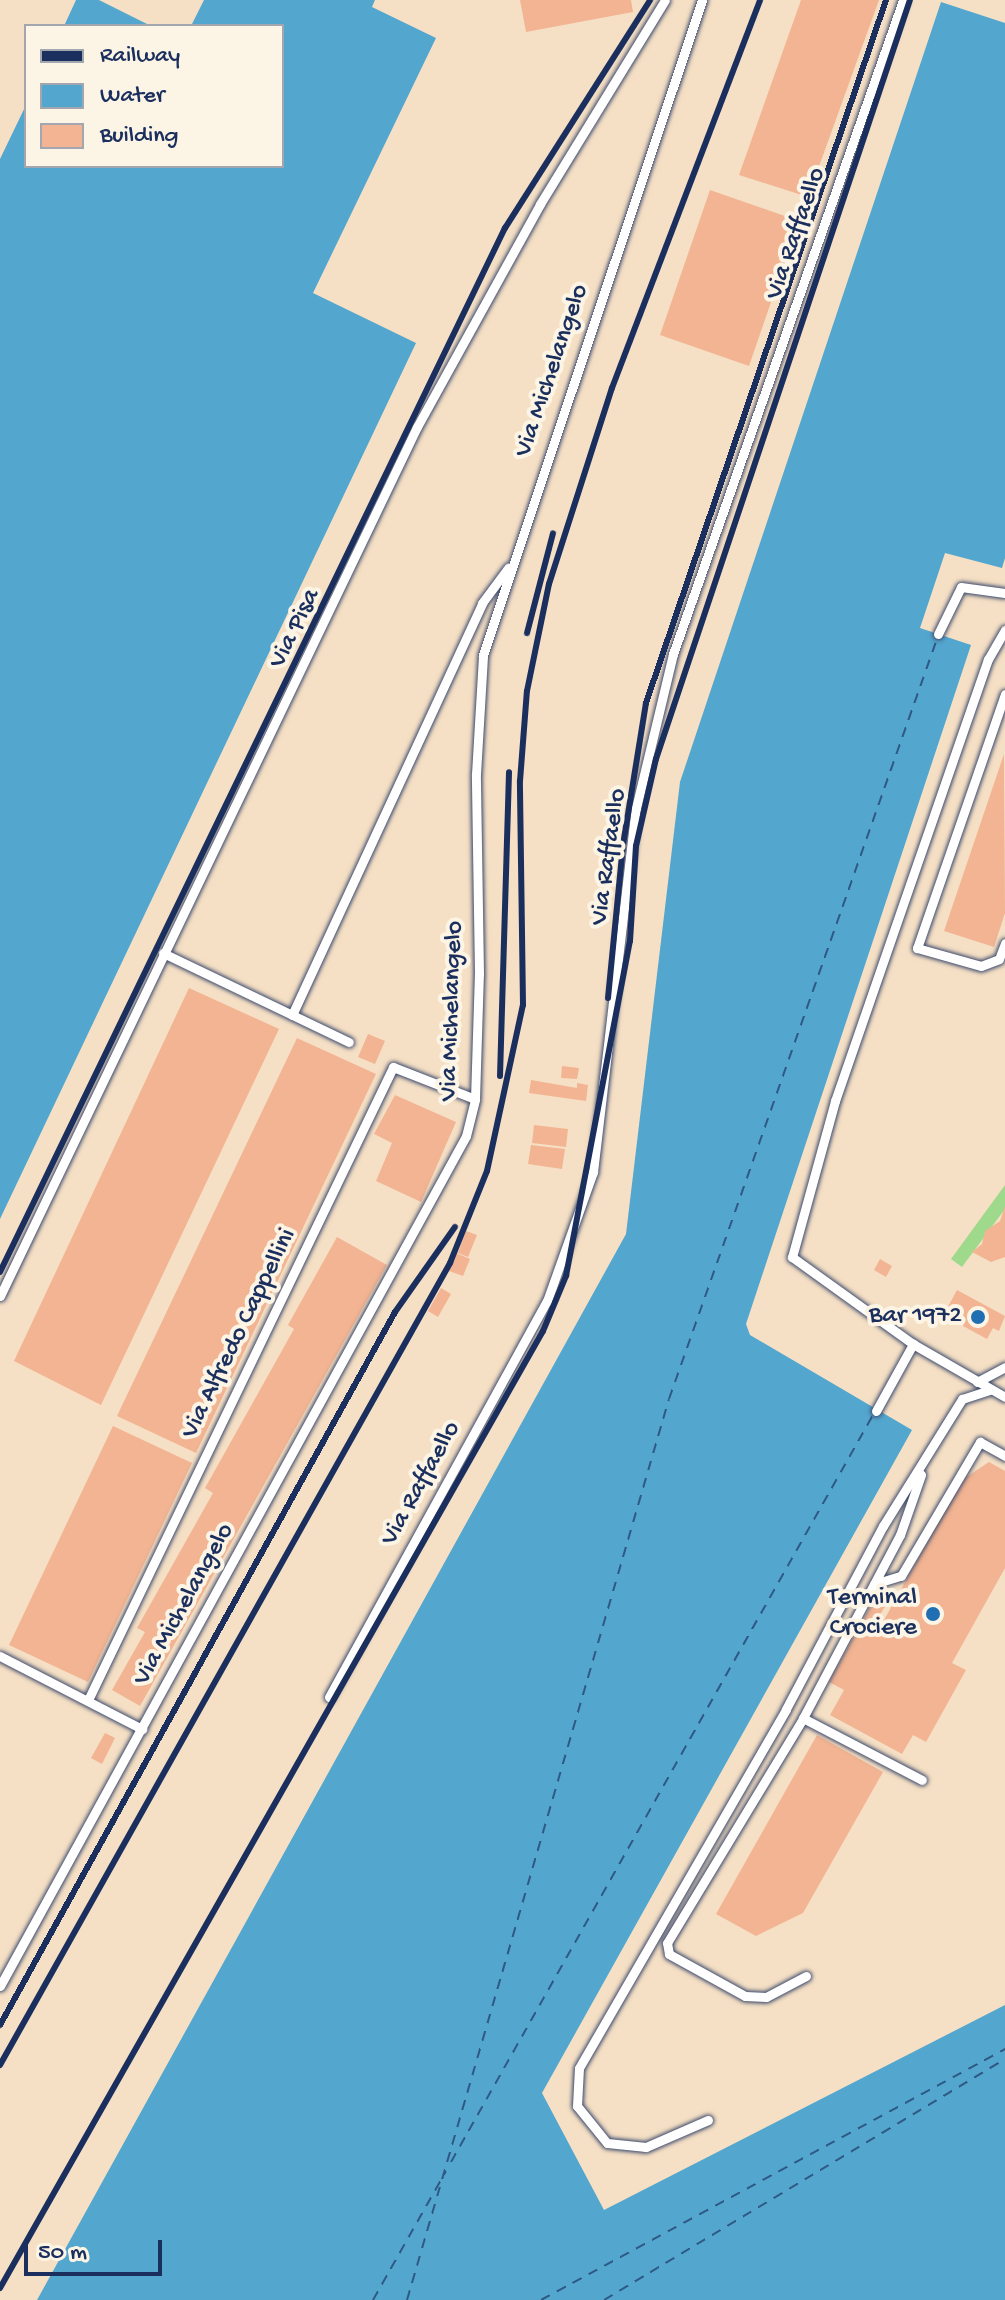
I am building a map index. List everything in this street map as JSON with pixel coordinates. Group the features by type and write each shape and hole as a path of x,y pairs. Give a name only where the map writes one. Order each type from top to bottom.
{"lane":[{"name":"Via Pisa","path":"0,1296 417,427 540,204 665,0"},
{"name":"Via Michelangelo","path":"0,1986 454,1166 475,1099 479,974 476,774 483,655 702,0"},
{"name":"Via Raffaello","path":"329,1697 547,1301 593,1172 636,808 673,654 903,0"},
{"path":"292,1015 482,603 512,563"},
{"path":"938,634 961,587 1005,593"},
{"path":"1005,630 988,659 835,1101 792,1257 913,1344 1005,1397"},
{"path":"1005,694 917,948 981,966 999,959 1005,943"},
{"path":"163,953 349,1042"},
{"name":"Via Alfredo Cappellini","path":"88,1700 393,1067 475,1099"},
{"path":"876,1411 913,1344"},
{"path":"977,1382 1005,1367"},
{"path":"708,2120 646,2147 607,2143 577,2106 579,2068 786,1709 883,1526 927,1460 962,1399 990,1390"},
{"path":"874,1584 901,1576 980,1442 1005,1456"},
{"path":"806,1976 766,1997 745,1996 669,1954 667,1943 803,1718 900,1535 927,1460"},
{"path":"0,1656 142,1729"},
{"path":"803,1718 922,1780"}],"green space":[{"path":"1005,1185 1005,1209 962,1267 951,1259"}],"water":[{"path":"76,0 99,0 147,24 65,24"},
{"path":"204,0 375,0 372,7 436,38 313,293 416,343 0,1219 0,159 24,109 24,168 284,168 284,24 192,24"},
{"path":"941,2 1005,23 1005,558 1002,568 945,553 920,628 971,645 746,1324 750,1335 912,1430 542,2093 604,2210 1005,2005 1005,2300 37,2300 626,1234 680,782"}],"building":[{"path":"520,0 631,0 633,12 526,32"},
{"path":"801,0 879,0 808,197 739,175"},
{"path":"710,190 799,221 749,366 660,335"},
{"path":"1004,754 1005,913 994,947 944,931"},
{"path":"189,988 279,1029 101,1405 14,1361"},
{"path":"368,1034 385,1041 375,1064 358,1057"},
{"path":"297,1038 376,1074 196,1453 117,1416"},
{"path":"562,1066 579,1068 577,1079 561,1078"},
{"path":"531,1080 577,1088 577,1083 588,1085 586,1101 529,1093"},
{"path":"395,1095 456,1122 421,1202 376,1181 392,1143 374,1134"},
{"path":"534,1125 568,1129 566,1147 532,1143"},
{"path":"531,1145 565,1149 562,1169 528,1164"},
{"path":"1005,1206 1005,1257 991,1262 972,1252 982,1244 985,1231 1000,1221"},
{"path":"466,1231 477,1235 468,1257 458,1253"},
{"path":"337,1237 387,1265 140,1706 112,1690 145,1632 137,1628 213,1493 205,1488 294,1329 288,1325"},
{"path":"456,1253 470,1259 463,1276 449,1271"},
{"path":"880,1259 892,1266 886,1277 874,1270"},
{"path":"441,1288 451,1294 438,1317 428,1311"},
{"path":"957,1290 1005,1316 999,1331 993,1328 987,1339 963,1326 966,1319 958,1315 955,1321 943,1316"},
{"path":"113,1426 192,1463 88,1682 9,1645"},
{"name":"Terminal Crociere","path":"989,1462 1005,1471 1005,1568 952,1663 966,1670 926,1742 913,1735 902,1754 830,1715 844,1690 829,1682 879,1591 890,1597 879,1617 884,1620 962,1480"},
{"path":"105,1733 115,1738 102,1764 91,1758"},
{"path":"817,1735 883,1772 803,1913 756,1936 716,1914"}],"ferry route":[{"path":"407,2300 669,1399 937,639"},
{"path":"451,2162 873,1415"},
{"path":"541,2300 1005,2049"},
{"path":"604,2300 1005,2059"},
{"path":"373,2300 446,2171"}],"railway":[{"path":"0,1272 505,228 650,0"},
{"path":"0,2065 450,1263 487,1171 523,1005 520,781 527,691 549,584 612,388 760,0"},
{"path":"608,998 623,845 646,703 886,0"},
{"path":"0,2288 543,1331 566,1276 630,941 636,846 656,759 910,0"},
{"path":"527,633 553,533"},
{"path":"500,1076 509,772"},
{"path":"0,2025 395,1312 455,1227"}],"place":[{"name":"Bar 1972","path":"978,1317"},
{"name":"Terminal Crociere","path":"933,1614"}]}
